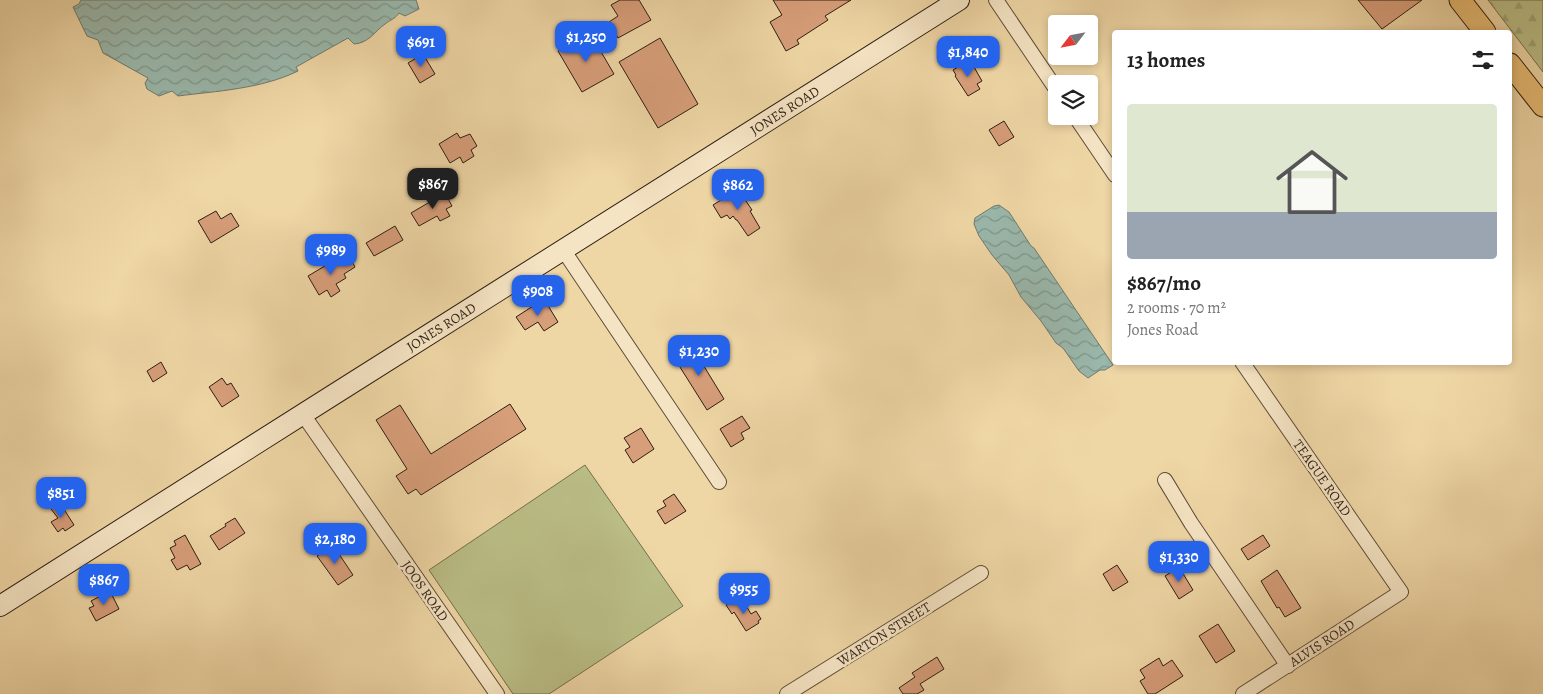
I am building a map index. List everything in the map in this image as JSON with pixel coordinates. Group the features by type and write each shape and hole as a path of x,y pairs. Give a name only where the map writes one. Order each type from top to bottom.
{"main road":[{"path":"1460,0 1483,30"},
{"path":"1512,67 1543,106"}],"street":[{"name":"JONES ROAD","path":"0,606 302,413 564,251 959,0"},
{"path":"996,0 1048,77"},
{"path":"1081,125 1112,171"},
{"path":"564,251 719,482"},
{"name":"TEAGUE ROAD","path":"1244,365 1401,592"},
{"name":"JOOS ROAD","path":"302,413 497,694"},
{"path":"1165,480 1191,523 1288,666"},
{"name":"WARTON STREET","path":"787,694 981,573"},
{"name":"ALVIS ROAD","path":"1243,694 1401,592"}],"green space":[{"path":"1488,0 1543,0 1543,72 1512,30"},
{"path":"585,465 683,606 549,694 513,694 429,570"}],"water":[{"path":"81,0 416,0 419,9 405,16 399,13 364,42 354,44 348,38 296,67 298,71 284,77 254,86 178,96 172,91 159,96 147,89 145,83 148,78 103,53 98,40 87,36 73,7 79,4"},
{"path":"999,205 1009,212 1113,365 1105,370 1100,370 1088,378 1079,371 1063,348 1056,343 1021,297 1009,275 979,236 974,224 975,218 994,206"}],"building":[{"path":"620,0 639,0 651,20 618,38 609,22 618,16 611,5"},
{"path":"773,0 851,0 825,16 828,20 797,40 799,44 786,51 770,22 782,15"},
{"path":"1358,0 1422,0 1382,29"},
{"path":"590,33 614,74 582,92 558,51"},
{"path":"660,38 698,104 658,128 619,62"},
{"path":"423,54 435,74 420,83 408,63"},
{"path":"970,60 982,81 977,84 980,89 968,96 953,70"},
{"path":"1004,121 1014,137 999,146 989,130"},
{"path":"457,133 460,138 470,134 477,146 471,150 474,156 463,163 460,157 450,163 439,144"},
{"path":"740,188 748,200 746,201 752,210 750,211 760,228 748,236 733,216 730,219 727,215 721,218 713,205"},
{"path":"445,193 452,206 446,209 450,216 440,221 437,216 419,226 411,213"},
{"path":"216,211 221,219 231,213 239,226 211,243 198,221"},
{"path":"395,226 403,240 374,256 366,243"},
{"path":"349,256 355,267 344,274 346,278 336,284 340,291 331,297 327,290 319,295 308,276 335,260 337,263"},
{"path":"544,299 558,322 544,331 538,322 525,330 516,317"},
{"path":"691,345 724,399 707,410 673,356"},
{"path":"161,362 167,373 153,382 147,371"},
{"path":"222,378 227,385 231,383 239,396 222,407 209,387"},
{"path":"510,404 526,429 421,495 416,489 408,494 396,476 407,469 376,420 400,405 431,454"},
{"path":"742,416 750,428 741,433 744,439 731,447 720,429"},
{"path":"641,428 654,449 633,463 625,450 630,447 624,438"},
{"path":"674,494 686,511 665,524 657,511 666,506 663,501"},
{"path":"60,503 74,525 65,531 63,528 58,532 51,522 58,518 51,509"},
{"path":"235,518 245,533 219,550 210,536"},
{"path":"185,535 201,564 190,570 187,565 177,570 171,560 175,558 170,548 176,545 174,541"},
{"path":"1263,535 1270,546 1248,560 1241,549"},
{"path":"333,545 353,575 338,585 317,556"},
{"path":"1117,565 1128,582 1113,591 1103,574"},
{"path":"1179,567 1193,590 1179,599 1165,576"},
{"path":"1277,570 1301,608 1285,617 1279,607 1277,608 1261,581"},
{"path":"110,591 119,609 96,621 89,608 94,606 91,601"},
{"path":"735,599 738,605 744,602 751,614 756,611 761,619 758,621 759,623 746,631 734,612 732,614 726,605"},
{"path":"1218,624 1235,651 1216,663 1199,636"},
{"path":"937,657 944,669 920,684 924,690 917,694 903,694 899,688 915,677 912,673"},
{"path":"1159,658 1163,666 1172,660 1183,676 1155,694 1148,694 1140,681 1145,678 1140,670"}]}
